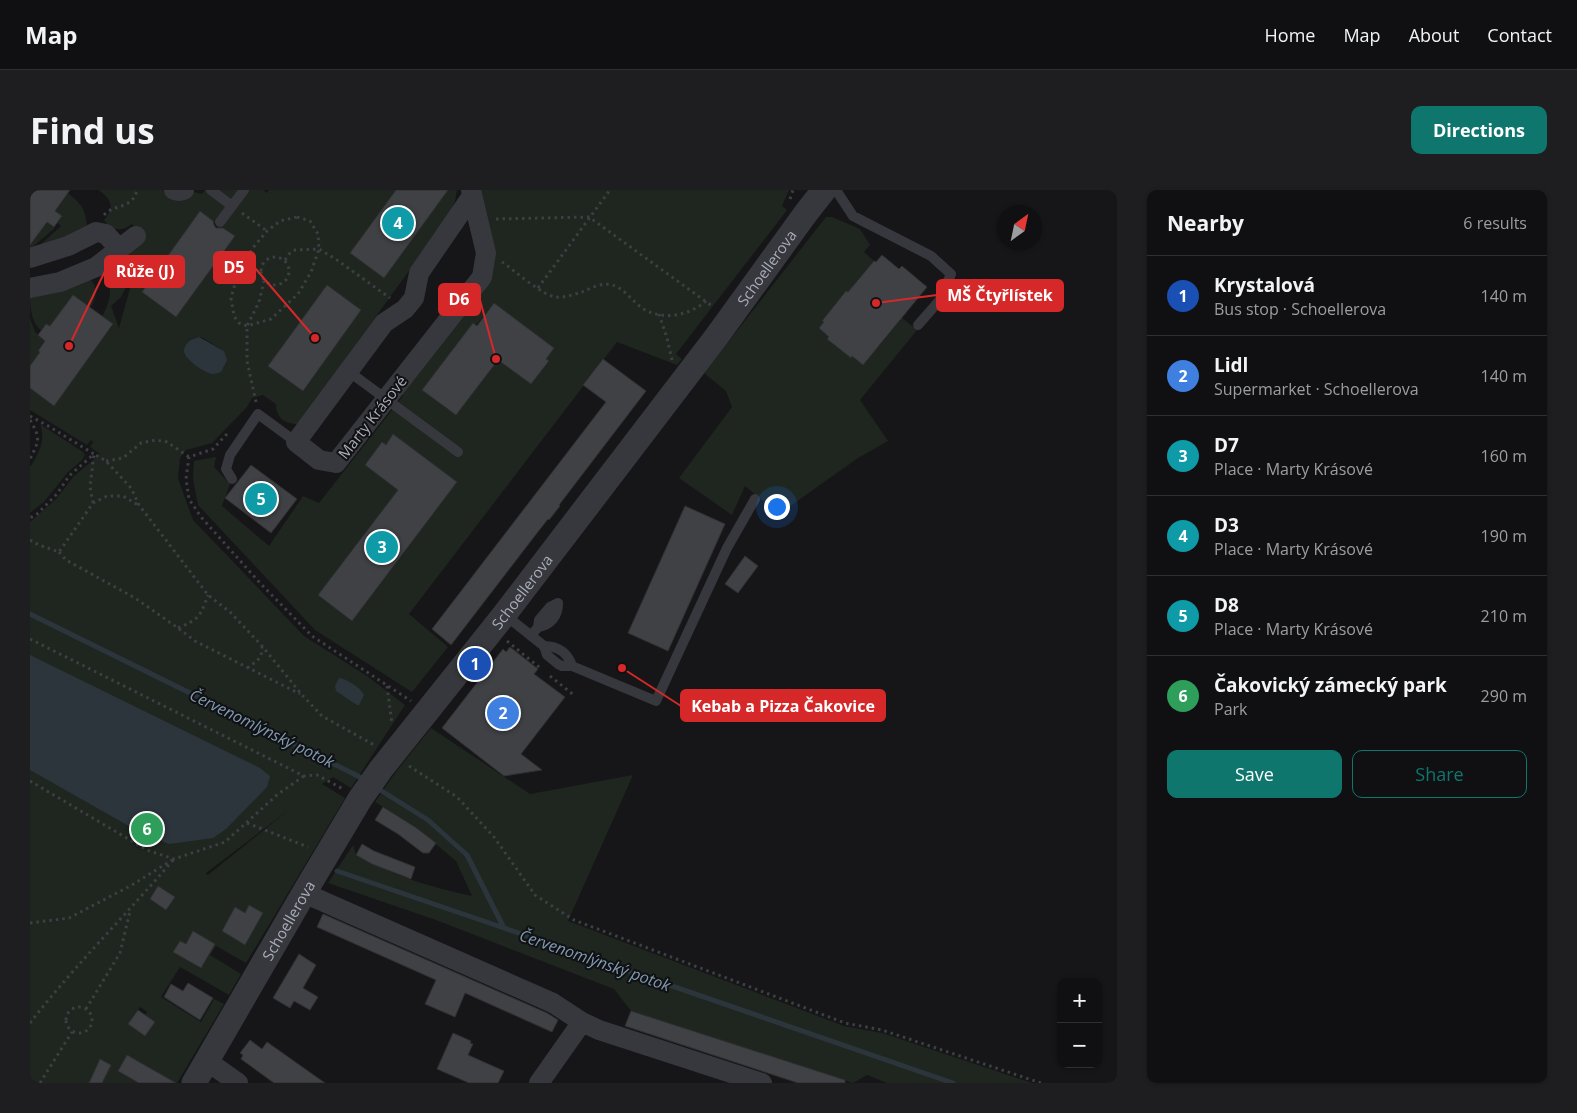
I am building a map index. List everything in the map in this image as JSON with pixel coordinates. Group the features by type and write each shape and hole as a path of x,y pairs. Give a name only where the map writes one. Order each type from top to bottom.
{"street":[{"path":"174,190 184,190"},
{"name":"Schoellerova","path":"194,1083 360,799 388,760 504,615 717,336 800,220 824,190"},
{"name":"Marty Krásové","path":"472,193 486,253 482,277 336,463 318,460 296,442 384,323 405,309 414,298 419,273 472,193"},
{"path":"30,258 68,246 96,232 106,234 119,248"},
{"path":"30,288 60,282 96,267 136,236"},
{"path":"304,893 553,1003 582,1022 599,1030 762,1083"},
{"path":"539,1083 582,1022"},
{"path":"207,1060 238,1083"}],"lane":[{"path":"211,190 232,206"},
{"path":"220,222 244,190"},
{"path":"836,190 853,216 931,256 950,274 939,302 918,325"},
{"path":"348,371 458,452"},
{"path":"232,479 226,469 230,454 258,414 296,442"},
{"path":"504,615 544,646 554,646 569,656 572,666 586,674 656,701 727,548 755,499"},
{"path":"532,636 538,627"}],"path":[{"path":"96,232 100,219 107,212 127,205 133,199 137,190"},
{"path":"538,288 610,190"},
{"path":"232,206 267,231"},
{"path":"297,217 310,221 318,234 319,249 310,272 298,294 270,319 247,326 239,323 234,316 231,298 237,277 252,249 267,231 280,221 297,217"},
{"path":"478,219 589,217 712,306"},
{"path":"285,260 295,250 319,249 405,309"},
{"path":"486,253 502,261 538,288 556,297 573,295 602,285 611,284 621,289 642,308 672,316 694,310 706,301"},
{"path":"276,256 285,260 289,268 288,277 282,284 273,285 264,281 260,274 261,264 268,258 276,256"},
{"path":"258,414 247,361 247,326 259,302 264,281"},
{"path":"659,314 668,338 673,361"},
{"path":"30,418 50,427 106,461 130,488 138,505 208,595 231,614 262,646 322,716 388,760 457,798 494,838 535,895 574,920 845,1023 882,1030 1041,1083"},
{"path":"30,418 38,433 38,443 30,460"},
{"path":"189,457 213,449 232,428"},
{"path":"106,461 123,458 141,443 156,440 167,442 189,457"},
{"path":"93,504 90,487 94,454"},
{"path":"30,518 37,514 57,494 69,476 94,454"},
{"path":"189,457 186,478 189,499 201,517 260,583 312,636 411,701"},
{"path":"59,552 93,504 107,496 123,496 138,505"},
{"path":"30,540 59,552 66,560 135,598 195,641 303,696"},
{"path":"178,628 194,621 200,615 208,595"},
{"path":"30,639 304,776"},
{"path":"504,640 540,668"},
{"path":"247,668 262,655 262,646"},
{"path":"546,673 575,696"},
{"path":"387,685 393,730"},
{"path":"30,923 69,918 116,894 174,859 225,842 278,794 304,776 317,775 360,799"},
{"path":"30,781 146,850 174,859"},
{"path":"247,823 309,847"},
{"path":"30,1023 60,985 130,910 174,859"},
{"path":"86,1009 120,953 130,910"},
{"path":"74,1008 86,1009 92,1019 88,1030 78,1034 72,1032 66,1022 66,1016 74,1008"},
{"path":"40,1083 72,1032"}],"shaded area":[{"path":"99,190 162,190 171,194 194,192 202,194 205,190 263,190 267,193 269,190 396,190 350,253 384,278 443,190 457,190 455,201 448,217 298,424 289,423 282,419 276,409 276,404 263,395 252,398 247,407 212,443 186,450 180,458 178,478 193,520 304,636 367,676 405,705 351,788 333,777 322,784 345,798 246,963 216,946 210,955 241,974 229,995 180,967 161,997 201,1022 214,999 224,1004 177,1083 163,1083 118,1071 139,1083 102,1083 111,1065 100,1060 89,1083 30,1083 30,522 57,498 73,477 100,454 90,447 93,442 91,440 87,445 30,410 30,388 54,405 113,325 102,317 110,295 108,278 105,272 142,235 132,224 128,227 117,229 107,224 104,220 111,207 109,200","holes":["200,212 235,236 176,317 142,292","136,267 119,328 111,306 121,297","327,285 361,310 303,391 268,366","199,337 224,351 185,348 189,340","290,809 208,875 206,873","249,905 263,914 245,945 222,931 235,907 245,913","193,931 215,944 200,968 173,952 180,941 186,944","140,1007 147,1012 145,1015 155,1022 145,1036 128,1024"]},
{"path":"478,190 789,190 782,206 787,210 676,354 682,359 677,365 617,342 409,614 448,647 412,692 315,630 198,505 193,479 194,461 216,457 214,467 230,484 222,506 269,546 303,496 319,503 403,396 402,392 484,276","holes":["494,303 549,362 531,384 498,360 456,415 423,390","394,435 457,482 352,621 318,595 398,490 365,465 382,443 386,445"]},
{"path":"68,193 82,207 87,225 62,238 38,247 61,226 58,223 62,217 55,211"},
{"path":"826,217 832,217 860,229 870,245 864,252 874,261 848,292 846,291 822,321 824,322 819,328 829,337 827,339 851,358 852,356 877,349 902,318 917,330 860,400 888,441 858,458 779,514 745,486 732,515 679,478 732,407 726,391 704,373"},
{"path":"47,222 55,228 30,249 30,234"},
{"path":"89,278 96,289 90,308 50,327 45,325 41,330 35,324 30,306 30,297"},
{"path":"30,318 35,332 45,341 30,366"},
{"path":"199,337 224,351 227,360 221,372 212,374 195,365 187,358 184,351 185,347 190,340"},
{"path":"40,424 85,455 68,472 44,502 30,513 30,466 41,446 42,430"},
{"path":"30,655 260,768 270,776 267,787 226,829 213,838 169,844 143,834 30,770"},
{"path":"339,678 353,684 362,692 364,695 359,705 336,691 335,686"},
{"path":"431,728 530,794 633,775 568,921 844,1026 882,1033 1032,1083 887,1083 867,1075 853,1083 631,1011 614,989 436,920 328,883 353,845 356,855 397,875 427,885 472,896 456,861 414,826 375,802 395,773"}],"building":[{"path":"30,190 70,190 55,211 62,216 54,227 47,222 30,245"},
{"path":"396,190 448,190 384,278 350,253"},
{"path":"200,211 213,221 216,228 223,228 235,236 176,317 142,292"},
{"path":"882,255 899,269 902,266 927,287 863,365 827,339 829,337 819,328 824,322 822,321 846,291 848,292 874,261 876,262"},
{"path":"327,285 361,310 303,391 268,366"},
{"path":"73,295 113,324 54,406 30,388 30,366 45,341 38,335 46,324 50,326"},
{"path":"494,303 554,348 546,359 549,361 531,384 498,360 456,415 422,390 473,323 477,326"},
{"path":"603,359 646,391 560,506 451,645 432,629 606,402 583,385"},
{"path":"393,434 457,482 352,621 318,595 398,490 365,465 382,442 386,445"},
{"path":"251,465 297,499 271,533 225,498"},
{"path":"685,506 725,524 668,651 628,633"},
{"path":"745,556 758,566 738,593 725,584"},
{"path":"510,647 538,669 534,674 565,697 521,754 542,770 504,776 442,728 503,649 506,652"},
{"path":"383,807 436,843 429,853 423,853 375,820"},
{"path":"362,844 374,851 415,867 411,879 372,864 356,855"},
{"path":"158,886 175,897 166,910 150,899"},
{"path":"249,905 263,913 245,945 222,931 235,907 245,913"},
{"path":"323,914 547,1013 558,1020 552,1032 465,993 455,1017 425,1004 436,980 317,927"},
{"path":"193,931 215,944 201,968 173,952 180,941 186,944"},
{"path":"299,954 316,965 303,988 318,997 310,1010 294,1001 290,1008 273,998"},
{"path":"188,983 213,998 200,1020 164,997 171,984 183,991"},
{"path":"138,1010 155,1022 145,1036 128,1024"},
{"path":"631,1011 845,1080 845,1083 798,1083 625,1026"},
{"path":"453,1033 471,1041 470,1043 473,1044 468,1055 504,1071 498,1083 469,1083 437,1069"},
{"path":"250,1040 262,1049 267,1042 325,1083 274,1083 241,1059 243,1055 240,1053"},
{"path":"127,1055 176,1083 139,1083 118,1071"},
{"path":"100,1059 111,1065 102,1083 89,1083"}],"waterway":[{"name":"Červenomlýnský potok","path":"30,614 365,780"},
{"name":"Červenomlýnský potok","path":"377,788 428,820 467,855 504,928 953,1083"},
{"path":"337,871 504,928"}],"place":[{"name":"D3","path":"398,223"},
{"name":"MŠ Čtyřlístek","path":"876,303"},
{"name":"D5","path":"315,338"},
{"name":"Růže (J)","path":"69,346"},
{"name":"D6","path":"496,359"},
{"name":"D8","path":"261,499"},
{"name":"D7","path":"382,547"},
{"name":"Krystalová","path":"475,664"},
{"name":"Kebab a Pizza Čakovice","path":"622,668"},
{"name":"Lidl","path":"503,713"},
{"name":"Čakovický zámecký park","path":"147,829"}]}
